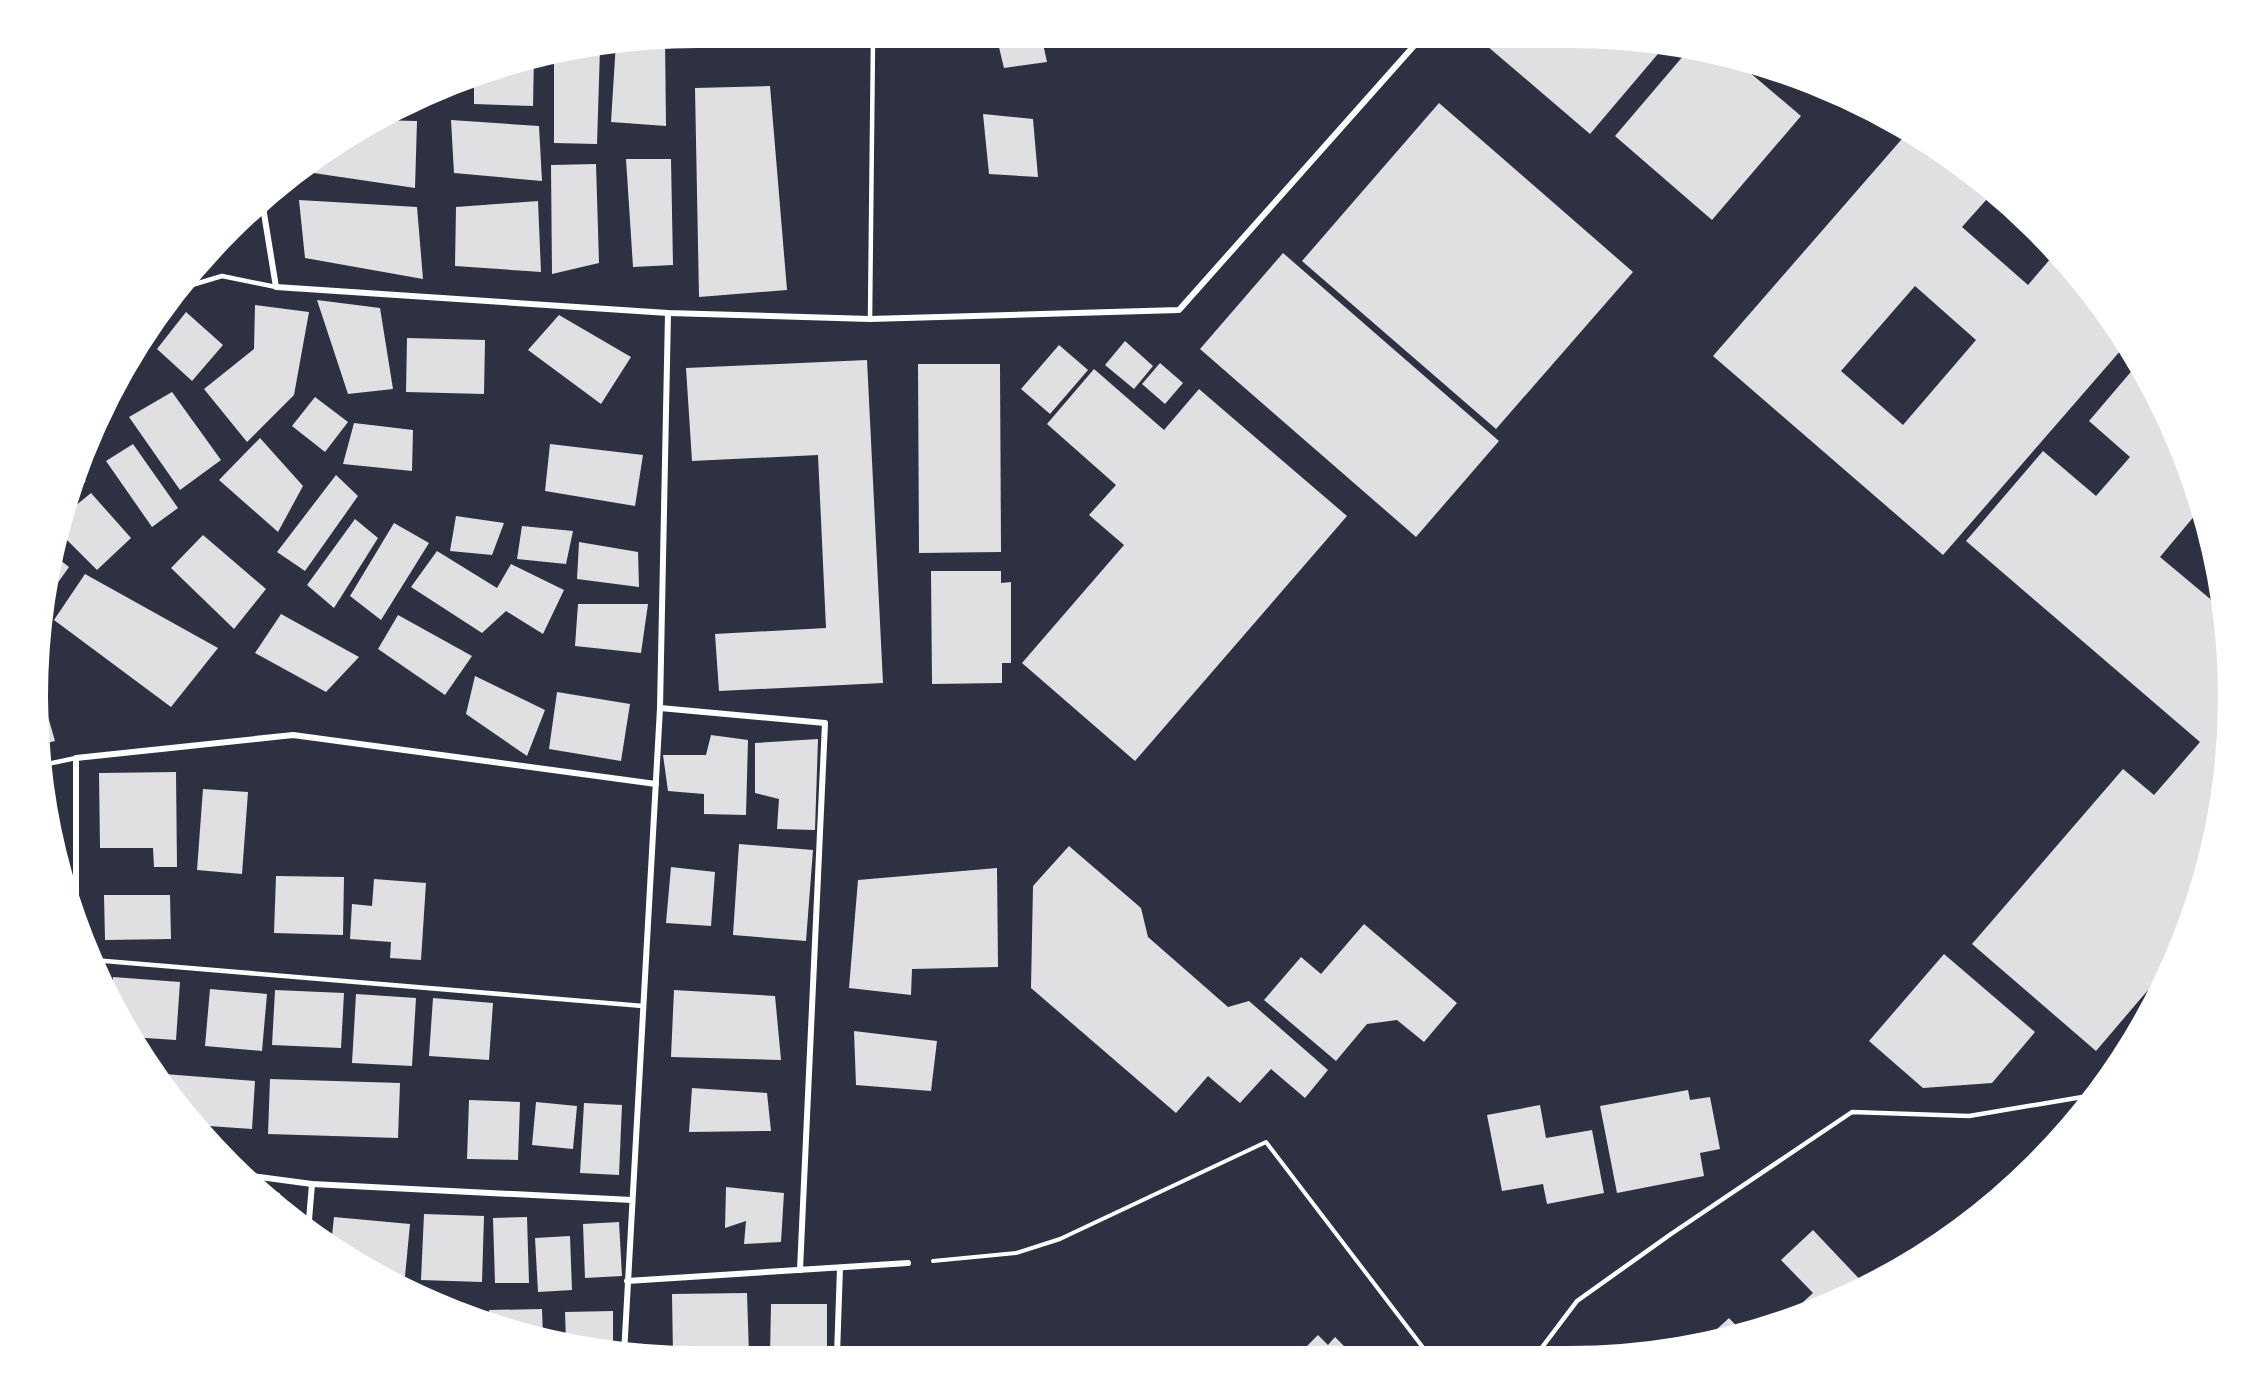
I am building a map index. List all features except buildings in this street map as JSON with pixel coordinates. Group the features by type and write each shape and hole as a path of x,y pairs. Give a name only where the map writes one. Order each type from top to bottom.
{"street":[{"path":"263,209 276,287 668,313 870,319 1179,310 1416,44"},
{"path":"624,1345 660,708 668,313"},
{"path":"660,708 825,723 800,1270"},
{"path":"76,899 76,758 293,735 656,784"},
{"path":"255,1176 312,1184 632,1200"},
{"path":"309,1222 312,1184"},
{"path":"627,1281 908,1263"},
{"path":"837,1350 840,1268"}],"lane":[{"path":"870,319 873,44"},
{"path":"189,286 222,276 276,287"},
{"path":"47,764 76,758"},
{"path":"100,961 643,1006"},
{"path":"1540,1350 1577,1301 1680,1228 1852,1112 1969,1116 2086,1096"}],"path":[{"path":"908,1263 1016,1253 1060,1239 1266,1142 1425,1350"}]}
